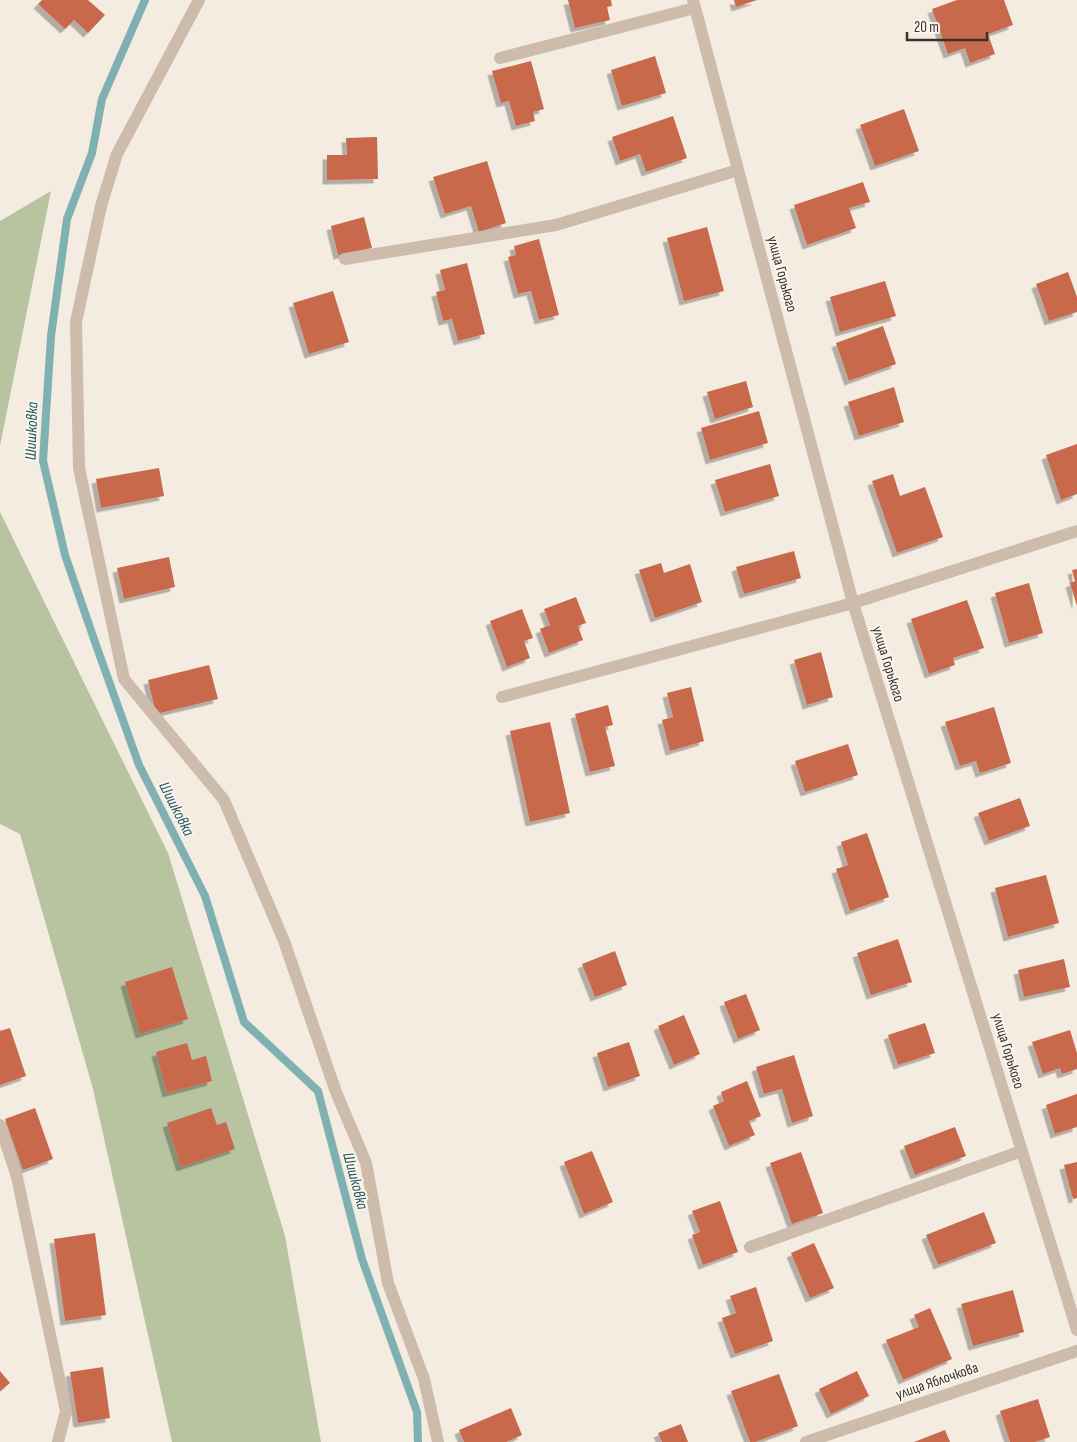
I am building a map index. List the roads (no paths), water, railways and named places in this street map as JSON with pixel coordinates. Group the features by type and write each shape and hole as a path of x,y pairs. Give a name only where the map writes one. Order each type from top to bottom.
{"street":[{"path":"200,0 117,154 101,206 76,322 78,468 124,679 224,800 284,941 336,1092 366,1163 388,1283 424,1379 438,1442"},
{"path":"500,58 694,4"},
{"name":"улица Горького","path":"694,4 853,603 1077,1330"},
{"path":"345,259 556,225 738,170"},
{"path":"502,697 853,603 1077,532"},
{"path":"0,1125 17,1178 66,1411 58,1442"},
{"path":"750,1247 1022,1151"},
{"name":"улица Яблочкова","path":"806,1442 1077,1351"}],"waterway":[{"name":"Шишковка","path":"145,0 102,99 92,153 67,219 51,336 43,461 65,555 96,645 139,765 205,896 244,1022 318,1091 362,1259 417,1412 418,1442"}]}
